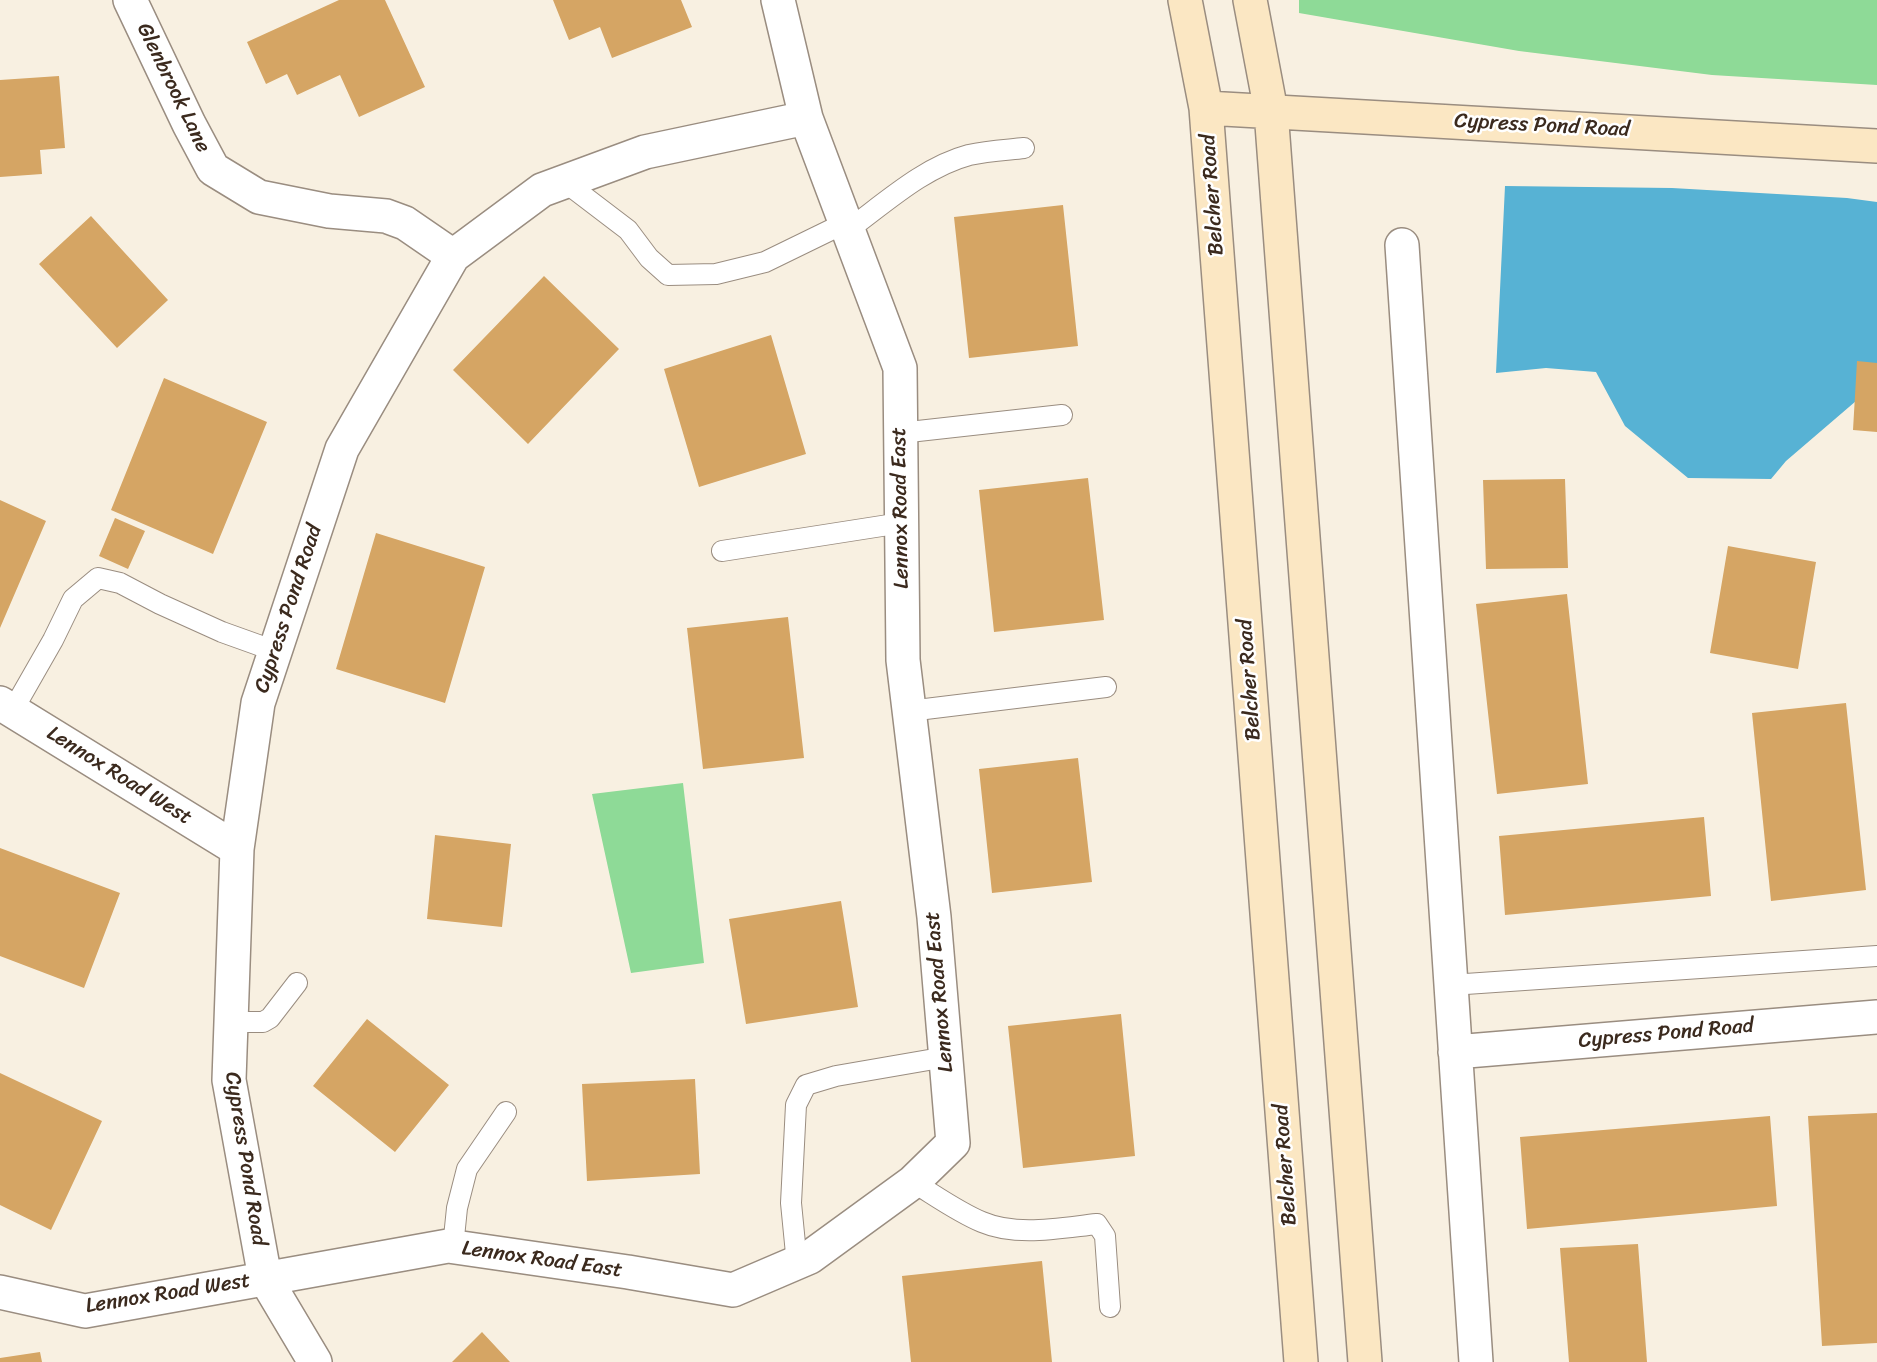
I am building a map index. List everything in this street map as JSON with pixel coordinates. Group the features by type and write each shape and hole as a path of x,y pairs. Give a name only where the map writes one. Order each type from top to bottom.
{"main road":[{"name":"Belcher Road","path":"1185,0 1206,108 1302,1362"},
{"path":"1250,0 1271,111 1365,1362"},
{"name":"Cypress Pond Road","path":"1206,108 1877,146"}],"street":[{"name":"Glenbrook Lane","path":"130,0 213,169 259,196 329,211 386,216 405,223 453,256"},
{"name":"Lennox Road East","path":"265,1278 448,1246 733,1290 810,1257 913,1182 952,1143 934,917 903,660 900,368 806,118 778,0"},
{"name":"Cypress Pond Road","path":"315,1362 265,1278 229,1080 237,849 258,703 342,449 453,256 542,190 645,152 806,118"},
{"path":"1402,245 1476,1362"},
{"name":"Lennox Road West","path":"6,707 237,849"},
{"name":"Cypress Pond Road","path":"1455,1052 1877,1017"},
{"name":"Lennox Road West","path":"0,1292 85,1311 265,1278"}],"lane":[{"path":"565,182 628,230 649,258 668,275 716,274 765,262 847,227 931,171 969,155 1024,148"},
{"path":"900,433 1062,415"},
{"path":"722,551 901,523"},
{"path":"6,707 53,640 73,599 98,578 120,583 222,632 275,651"},
{"path":"909,711 1106,687"},
{"path":"1451,985 1877,956"},
{"path":"231,1022 263,1022 270,1018 297,983"},
{"path":"797,1264 791,1203 795,1116 796,1105 807,1085 836,1076 945,1057"},
{"path":"453,1247 457,1208 467,1169 506,1112"},
{"path":"913,1182 983,1223 1012,1229 1035,1230 1097,1224 1106,1236 1110,1307"}],"green space":[{"path":"1299,0 1877,0 1877,85 1712,75 1519,51 1299,13"},
{"path":"683,783 704,963 631,973 592,794"}],"water":[{"path":"1505,186 1672,188 1847,198 1877,202 1877,383 1786,461 1771,479 1688,478 1625,426 1596,372 1546,368 1496,373"}],"building":[{"path":"339,0 385,0 425,87 359,117 340,75 297,95 287,74 266,84 247,42"},
{"path":"553,0 681,0 692,27 612,58 600,27 569,40"},
{"path":"59,76 65,148 40,150 42,174 0,177 0,80"},
{"path":"1063,205 1078,346 969,358 954,217"},
{"path":"91,216 168,300 117,348 39,264"},
{"path":"544,276 619,349 528,444 453,370"},
{"path":"771,335 806,454 699,487 664,369"},
{"path":"1857,361 1877,363 1877,432 1853,430"},
{"path":"164,378 267,422 213,554 111,510"},
{"path":"1088,478 1104,620 994,632 979,490"},
{"path":"1565,479 1568,568 1486,569 1483,480"},
{"path":"0,500 46,521 0,628"},
{"path":"115,518 145,531 128,569 99,556"},
{"path":"376,533 485,567 445,703 336,669"},
{"path":"1728,546 1816,562 1798,669 1710,653"},
{"path":"1567,594 1588,784 1497,794 1476,604"},
{"path":"788,617 804,758 703,769 687,628"},
{"path":"1846,703 1866,890 1771,901 1752,713"},
{"path":"1078,758 1092,882 992,893 979,769"},
{"path":"1704,817 1711,896 1505,915 1499,836"},
{"path":"435,835 511,844 502,927 427,919"},
{"path":"0,848 120,893 84,988 0,956"},
{"path":"841,901 858,1007 746,1024 729,919"},
{"path":"1121,1014 1135,1156 1023,1168 1008,1026"},
{"path":"367,1019 449,1085 395,1152 313,1086"},
{"path":"0,1073 102,1121 51,1230 0,1205"},
{"path":"695,1079 700,1174 587,1181 582,1084"},
{"path":"1877,1113 1877,1343 1822,1346 1808,1116"},
{"path":"1770,1116 1777,1206 1527,1229 1520,1137"},
{"path":"1638,1244 1647,1362 1569,1362 1560,1248"},
{"path":"1042,1261 1052,1362 911,1362 902,1276"},
{"path":"482,1332 510,1362 452,1362"},
{"path":"40,1352 42,1362 0,1362 0,1358"}]}
